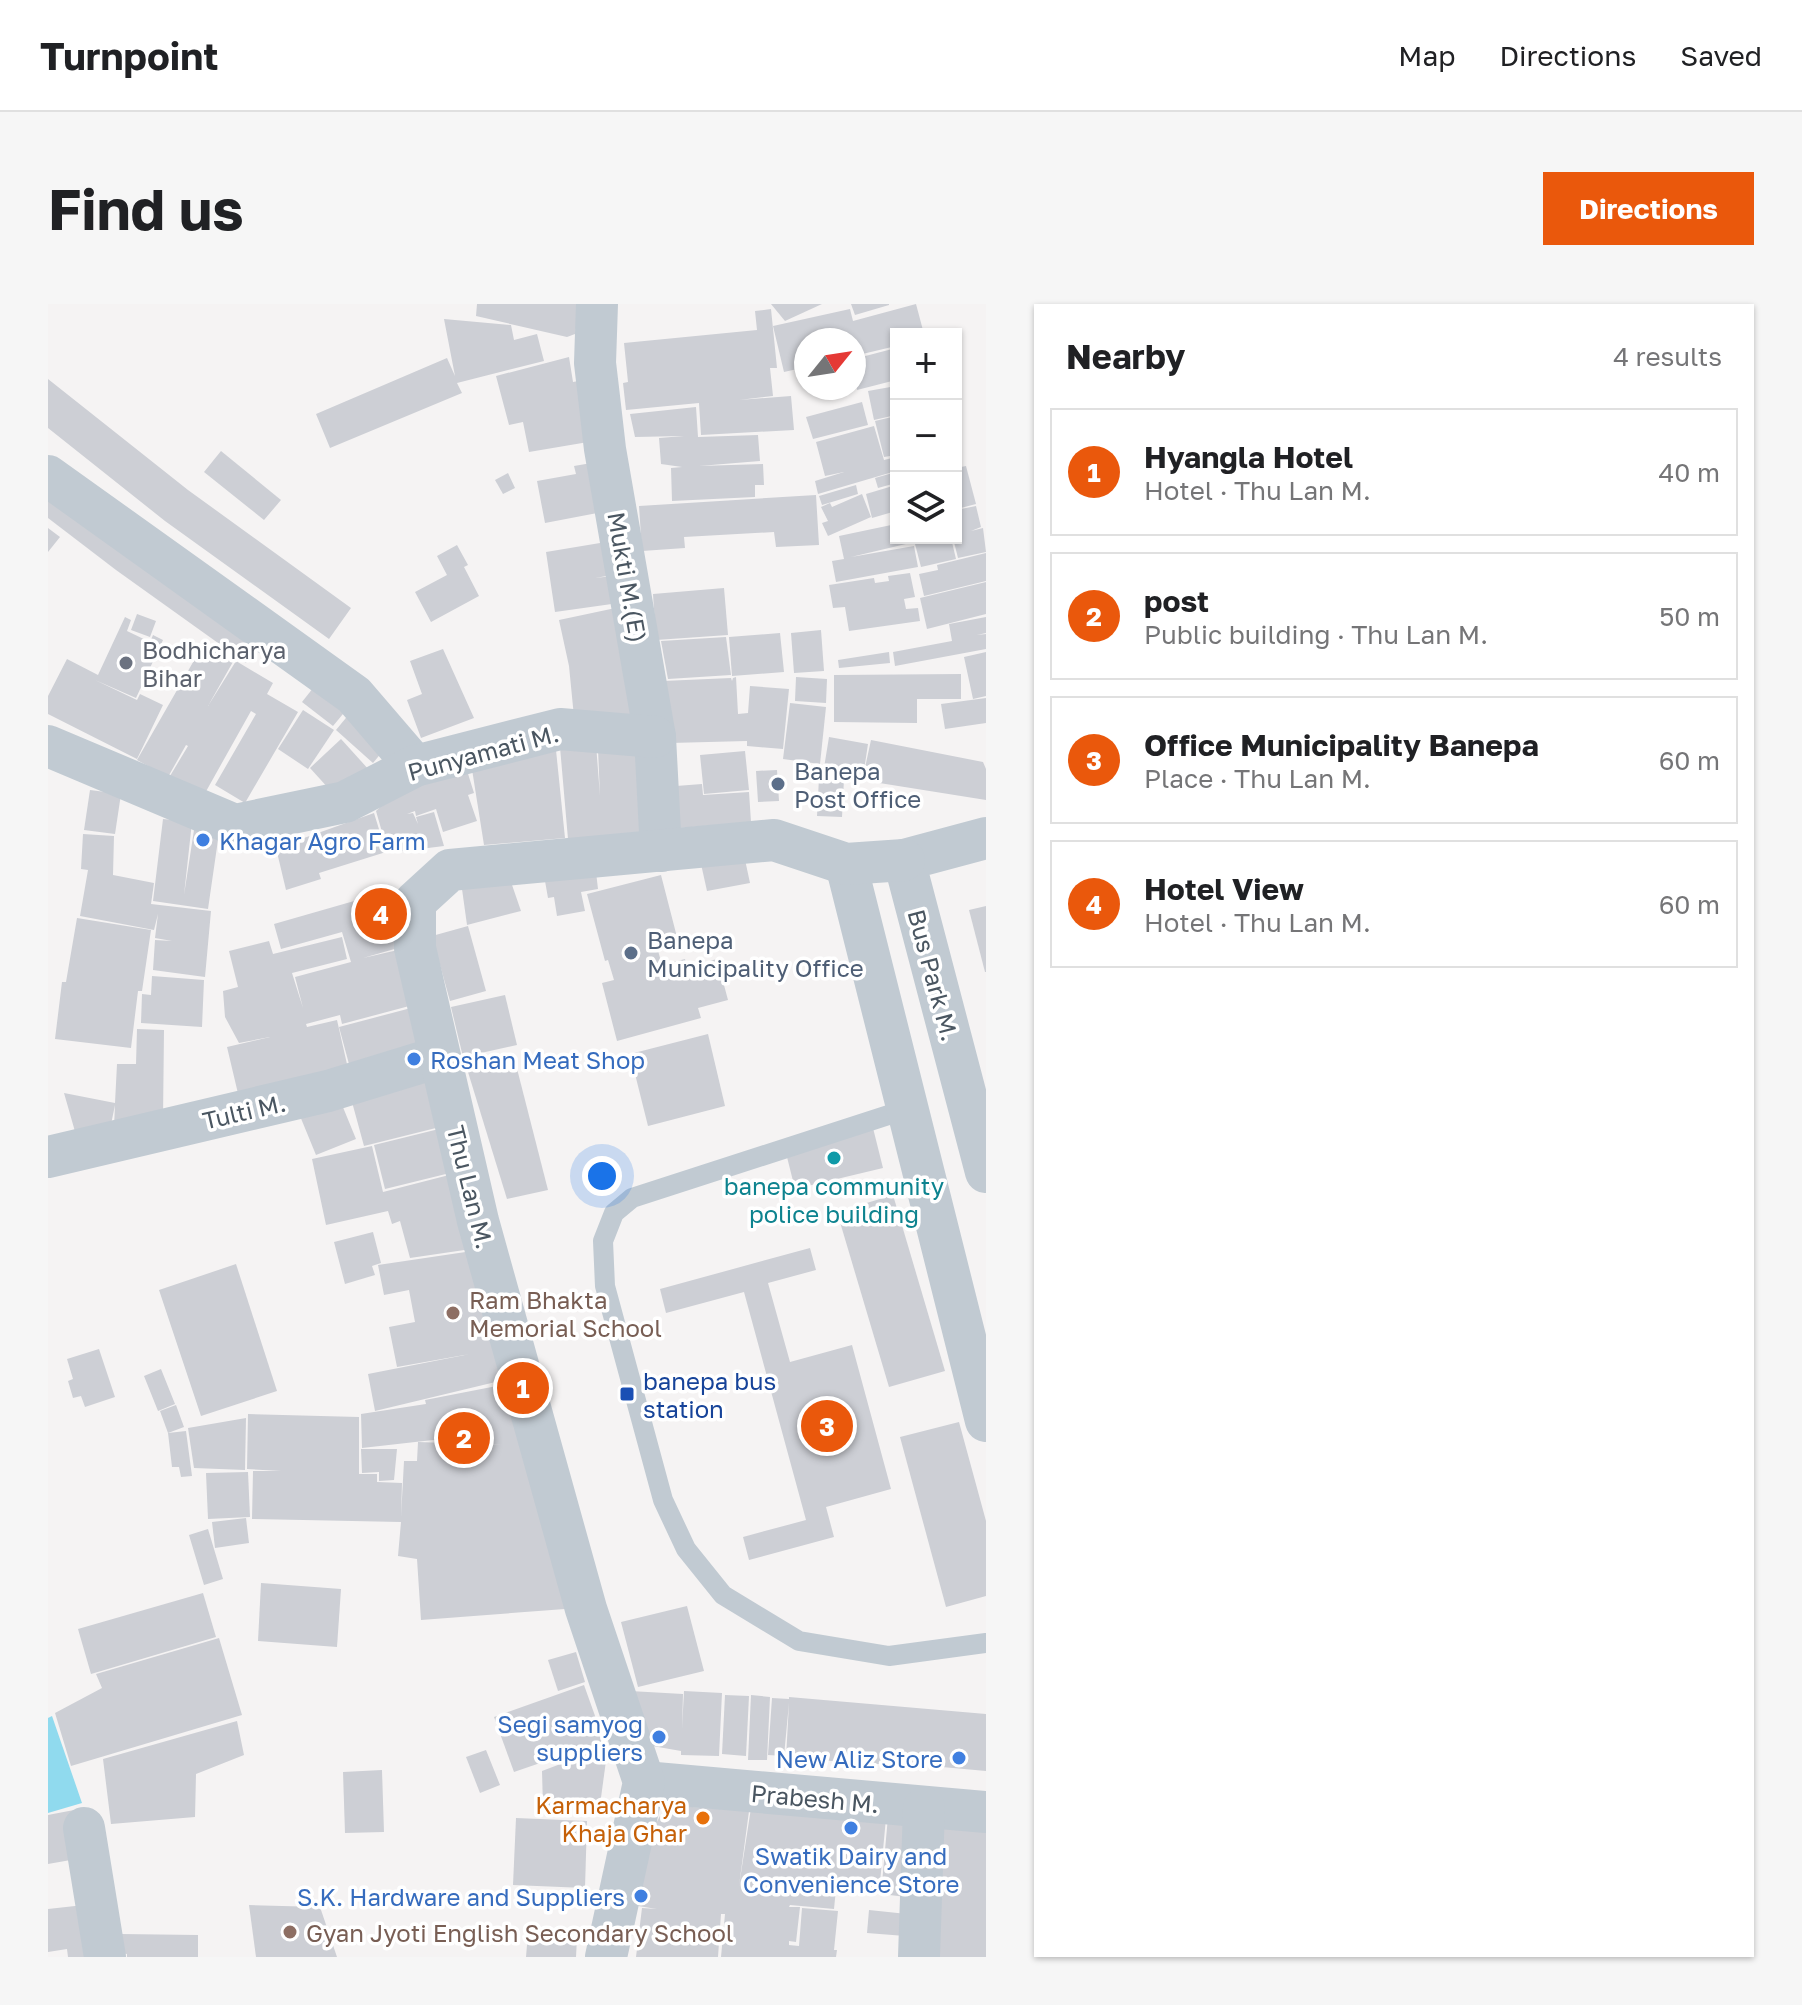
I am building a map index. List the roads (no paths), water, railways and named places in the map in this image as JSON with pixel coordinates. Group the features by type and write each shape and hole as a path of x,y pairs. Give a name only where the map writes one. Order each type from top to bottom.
{"street":[{"name":"Mukti M.(E)","path":"597,304 595,363 605,449 655,737 661,851"},
{"path":"48,476 354,695 415,766"},
{"name":"Punyamati M.","path":"48,746 235,825 345,802 415,766 560,729 655,737"},
{"path":"904,860 986,838"},
{"name":"Thu Lan M.","path":"644,1782 586,1609 478,1221 415,948 415,902 450,870 774,840 846,864 904,860"},
{"name":"Bus Park M.","path":"904,860 986,1172"},
{"path":"846,864 986,1421"},
{"name":"Tulti M.","path":"49,1156 328,1091 439,1057"},
{"path":"606,1957 644,1782"},
{"name":"Prabesh M.","path":"644,1782 986,1812"},
{"path":"919,1957 924,1808"},
{"path":"84,1828 105,1957"}],"lane":[{"path":"907,1109 632,1198 614,1213 603,1241 605,1286 663,1500 686,1549 723,1595 799,1641 889,1656 986,1643"}],"water":[{"path":"52,1716 82,1803 48,1813 48,1718"}],"place":[{"name":"Bodhicharya Bihar","path":"126,663"},
{"name":"Banepa Post Office","path":"778,784"},
{"name":"Khagar Agro Farm","path":"203,840"},
{"name":"Hotel View","path":"381,914"},
{"name":"Banepa Municipality Office","path":"631,953"},
{"name":"Roshan Meat Shop","path":"414,1059"},
{"name":"banepa community police building","path":"834,1158"},
{"name":"Ram Bhakta Memorial School","path":"453,1313"},
{"name":"Hyangla Hotel","path":"523,1388"},
{"name":"banepa bus station","path":"627,1394"},
{"name":"Office Municipality Banepa","path":"827,1426"},
{"name":"post","path":"464,1438"},
{"name":"Segi samyog suppliers","path":"659,1737"},
{"name":"New Aliz Store","path":"959,1758"},
{"name":"Karmacharya Khaja Ghar","path":"703,1818"},
{"name":"Swatik Dairy and Convenience Store","path":"851,1828"},
{"name":"S.K. Hardware and Suppliers","path":"641,1896"},
{"name":"Gyan Jyoti English Secondary School","path":"290,1932"}]}
